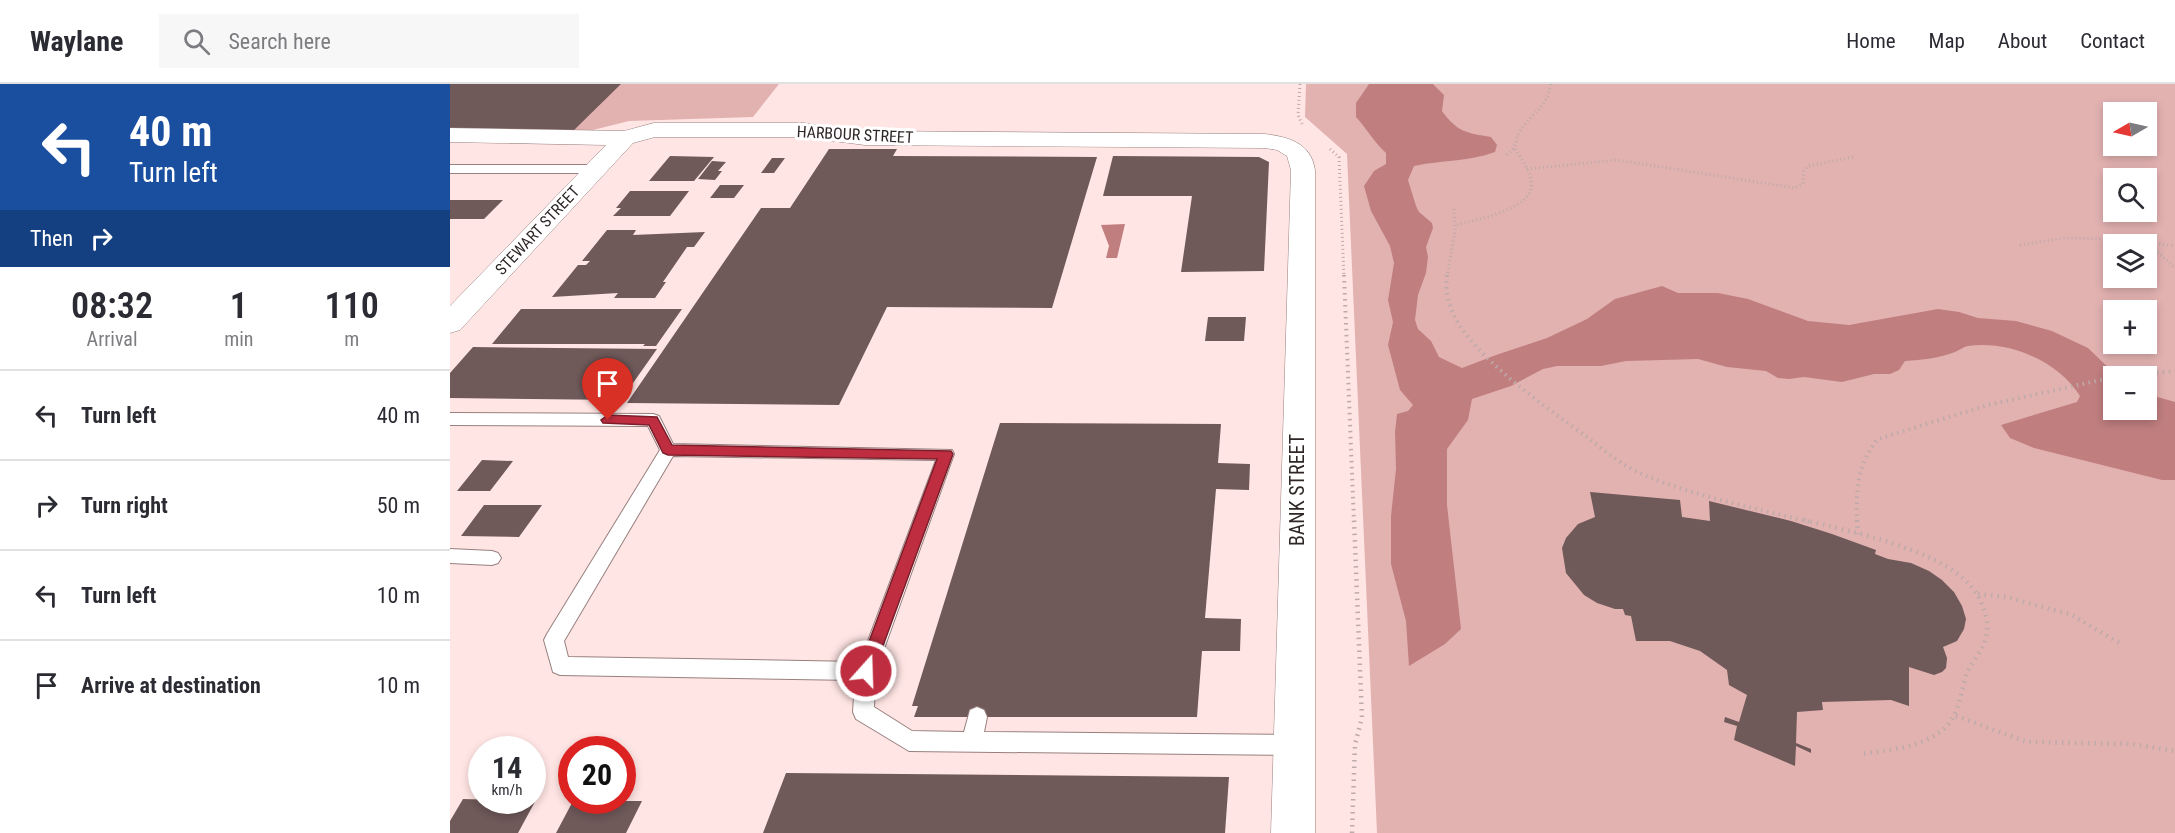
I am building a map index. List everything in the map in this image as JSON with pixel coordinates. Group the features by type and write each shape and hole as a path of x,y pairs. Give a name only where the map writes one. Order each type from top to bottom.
{"street":[{"name":"HARBOUR STREET","path":"450,135 625,138 654,130 803,130 865,138 1278,142 1307,140"},
{"name":"STEWART STREET","path":"450,323 594,168 625,138"},
{"name":"BANK STREET","path":"1293,833 1296,745 1297,399 1302,161 1307,140"}],"lane":[{"path":"450,169 594,168"},
{"path":"450,419 653,420 668,450"},
{"path":"668,450 946,454 866,671 863,712 909,741 1296,745"},
{"path":"668,450 554,640 560,666 866,671"},
{"path":"450,556 492,558"},
{"path":"972,742 977,717"}],"path":[{"path":"1300,84 1298,115 1307,140 1339,157 1362,718 1355,744 1352,833"},
{"path":"1457,225 1502,211 1525,200 1530,193 1531,186 1527,169 1515,149 1517,134 1548,103 1551,84"},
{"path":"1507,155 1515,149"},
{"path":"1527,169 1617,160 1787,188 1803,184 1805,170 1814,164 1854,157"},
{"path":"1454,208 1457,225 1452,240 1446,290 1448,301 1463,331 1520,387 1548,410 1628,469 1704,495 1858,534 1913,552 1966,581 1977,594 1986,622 1987,639 1968,669 1962,700 1956,716 1943,730 1929,739 1860,754"},
{"path":"2020,245 2065,238 2103,239"},
{"path":"2157,243 2175,246"},
{"path":"2157,251 2175,268"},
{"path":"2157,373 2175,371"},
{"path":"1858,534 1856,500 1861,469 1869,447 1878,438 1988,405 2103,379"},
{"path":"1977,594 2007,597 2072,615 2121,644"},
{"path":"1956,716 2027,741 2055,744 2132,744 2175,751"}],"shaded area":[{"path":"450,84 779,84 753,117 629,121 577,134"},
{"path":"1306,84 2175,84 2175,833 1377,833 1347,154 1305,117"},
{"path":"1369,84 1433,84 1444,95 1442,111 1453,123 1469,133 1491,137 1497,145 1495,152 1485,155 1414,166 1408,180 1419,212 1432,223 1433,228 1426,247 1428,257 1426,273 1418,295 1415,320 1418,329 1431,341 1439,357 1462,368 1547,338 1587,319 1615,299 1662,286 1678,293 1718,293 1748,299 1808,321 1849,325 1938,309 1959,312 1978,318 2016,321 2052,331 2088,348 2107,366 2103,366 2103,420 2157,420 2157,397 2175,402 2175,480 2162,480 2034,448 2010,438 2001,425 2077,402 2080,396 2071,384 2046,363 2000,346 1968,346 1943,356 1905,361 1899,370 1890,374 1874,374 1842,382 1804,377 1778,378 1766,371 1727,367 1698,359 1626,361 1601,366 1557,366 1543,369 1511,386 1472,399 1468,420 1447,449 1447,505 1461,629 1445,644 1409,666 1406,621 1391,564 1391,516 1396,469 1397,414 1408,411 1413,405 1400,390 1388,345 1393,322 1388,300 1394,263 1390,246 1371,211 1364,186 1374,171 1386,164 1386,153 1356,117 1356,103"},
{"path":"1125,224 1117,258 1106,258 1109,246 1101,225"}],"building":[{"path":"450,84 621,84 572,132 450,131"},
{"path":"829,149 897,149 893,156 1097,157 1052,308 887,307 839,405 627,403 761,208 790,208"},
{"path":"670,156 714,157 694,181 649,181"},
{"path":"1113,156 1259,157 1269,162 1264,271 1181,272 1192,196 1103,196"},
{"path":"772,158 785,158 774,173 761,173"},
{"path":"712,161 726,162 718,171 722,171 715,180 698,179"},
{"path":"720,185 744,185 734,198 710,198"},
{"path":"630,191 689,191 670,216 613,216 621,208 616,208"},
{"path":"450,200 503,200 484,219 450,219"},
{"path":"607,230 636,230 633,235 705,232 694,247 687,247 655,298 614,298 618,293 552,297 578,265 586,265 590,261 582,261"},
{"path":"521,309 682,309 656,346 643,346 645,344 492,344"},
{"path":"1208,317 1246,317 1244,341 1205,341"},
{"path":"473,347 657,349 621,400 450,398 450,373"},
{"path":"1000,423 1221,424 1218,463 1250,464 1249,490 1216,489 1205,618 1241,619 1240,651 1202,651 1197,717 914,717 918,706 912,706"},
{"path":"482,460 513,461 490,491 457,491"},
{"path":"1590,492 1680,500 1682,517 1710,521 1709,501 1791,521 1876,550 1875,554 1911,563 1942,580 1954,592 1962,606 1966,619 1964,629 1957,641 1943,647 1947,658 1946,668 1942,672 1934,675 1909,667 1909,706 1891,700 1822,702 1823,710 1797,712 1796,743 1811,749 1811,753 1796,746 1795,766 1734,740 1737,726 1724,722 1725,717 1739,722 1747,695 1729,685 1727,670 1700,651 1670,641 1636,641 1631,616 1625,615 1623,609 1597,603 1584,595 1566,573 1562,548 1566,538 1578,524 1595,517"},
{"path":"484,505 542,505 519,537 461,536"},
{"path":"786,773 1229,777 1225,833 763,833"},
{"path":"463,799 468,799 468,814 528,814 518,833 450,833 450,821"},
{"path":"636,801 642,801 636,813"},
{"path":"566,814 636,814 626,833 556,833"}],"route":[{"path":"608,420 653,420 668,450 946,454 866,671"}]}
